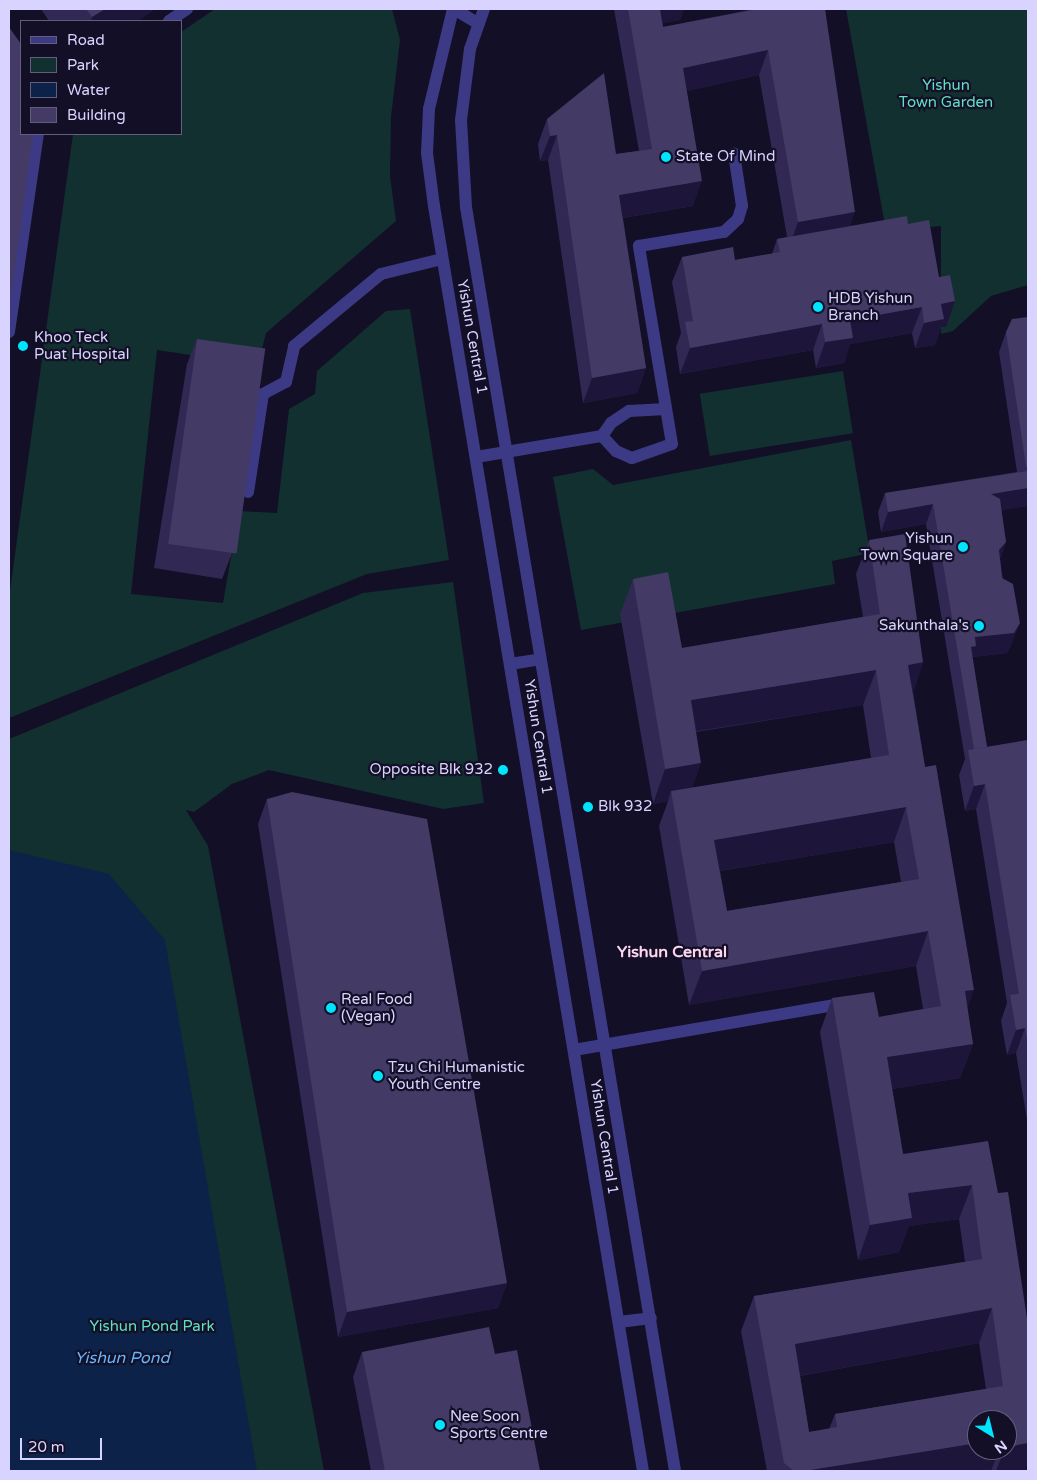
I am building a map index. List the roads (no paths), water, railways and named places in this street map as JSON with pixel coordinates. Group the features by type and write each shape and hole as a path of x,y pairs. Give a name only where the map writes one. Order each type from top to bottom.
{"street":[{"path":"170,20 187,9"},
{"path":"453,9 477,23"},
{"name":"Yishun Central 1","path":"453,9 436,70 428,144 442,258 643,1471"},
{"name":"Yishun Central 1","path":"484,9 477,23 460,120 460,159 506,452 675,1471"},
{"path":"9,332 38,135"},
{"path":"602,436 616,451 632,458 666,449 674,432 666,409 639,246 724,232 738,219 742,206 734,154"},
{"path":"248,492 263,394 286,382 294,346 381,274 442,258"},
{"path":"476,457 602,436 611,423 629,411 666,409"},
{"path":"510,664 540,658"},
{"path":"574,1050 857,1001"},
{"path":"619,1322 651,1318"}],"water":[{"name":"Yishun Pond","path":"9,850 109,874 165,940 257,1471 9,1471"}],"place":[{"name":"State Of Mind","path":"666,157"},
{"name":"HDB Yishun Branch","path":"818,307"},
{"name":"Khoo Teck Puat Hospital","path":"23,346"},
{"name":"Yishun Town Square","path":"963,547"},
{"name":"Sakunthala's","path":"979,626"},
{"name":"Opposite Blk 932","path":"503,770"},
{"name":"Blk 932","path":"588,807"},
{"name":"Real Food (Vegan)","path":"331,1008"},
{"name":"Tzu Chi Humanistic Youth Centre","path":"378,1076"},
{"name":"Nee Soon Sports Centre","path":"440,1425"}],"district":[{"name":"Yishun Central","path":"672,952"}],"park label":[{"name":"Yishun Town Garden","path":"946,94"},
{"name":"Yishun Pond Park","path":"152,1327"}]}
